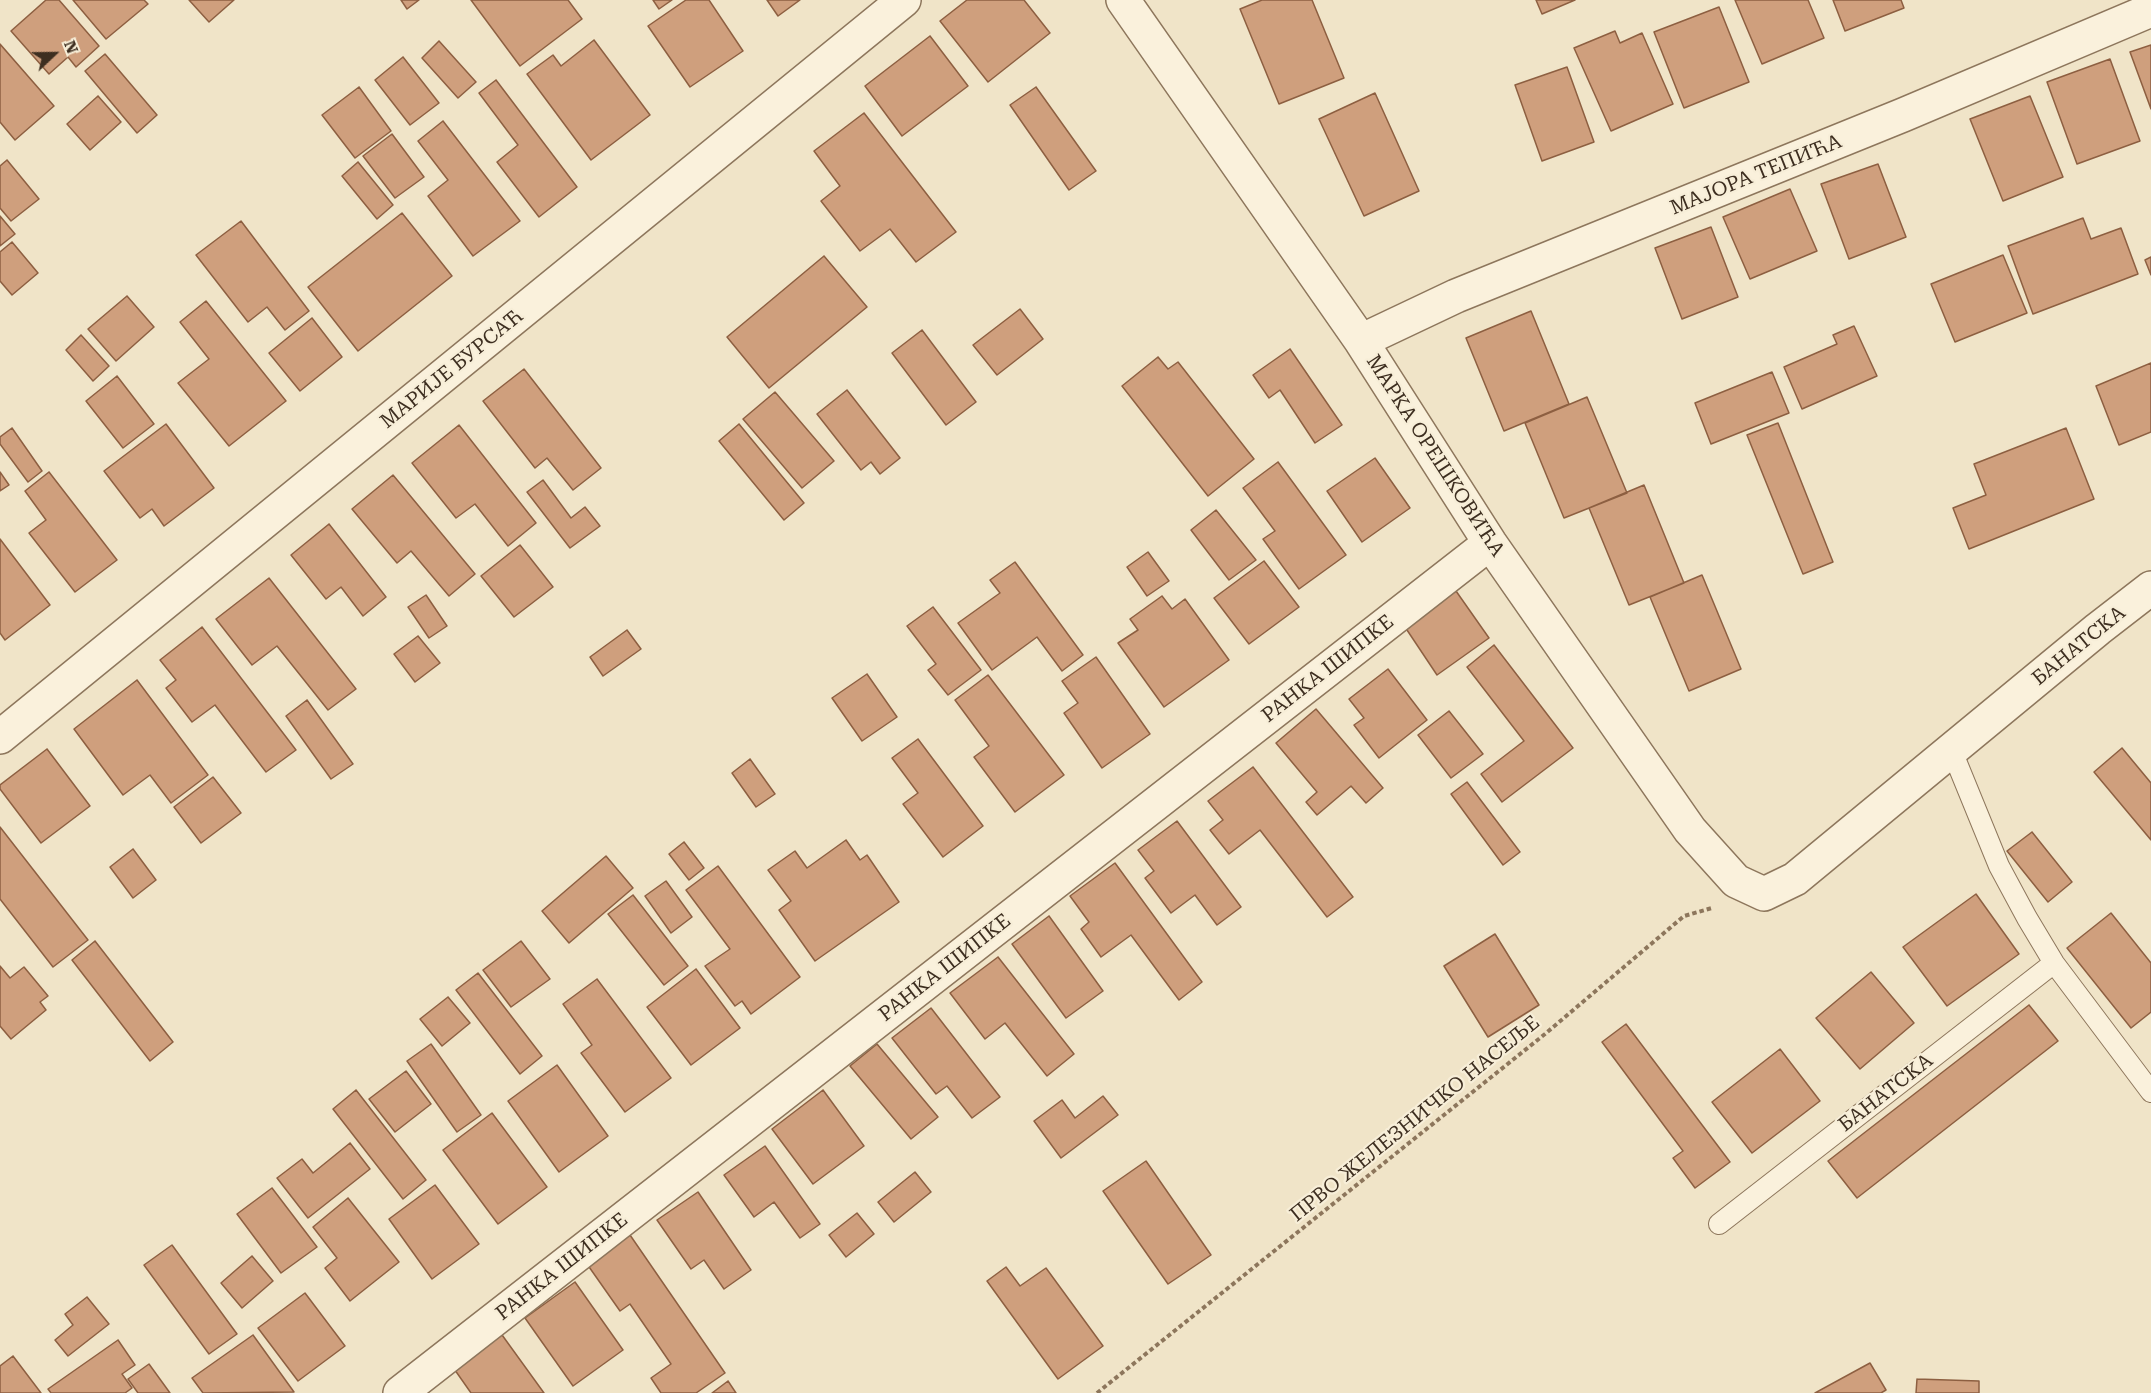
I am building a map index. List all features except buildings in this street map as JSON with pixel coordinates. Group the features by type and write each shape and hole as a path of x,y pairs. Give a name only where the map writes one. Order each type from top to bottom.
{"street":[{"name":"МАРИЈЕ БУРСАЋ","path":"0,737 904,0"},
{"name":"МАРКА ОРЕШКОВИЋА","path":"1123,0 1361,341 1490,543 1690,830 1736,881 1764,894"},
{"name":"МАЈОРА ТЕПИЋА","path":"1361,341 1456,296 1903,115 2151,10"},
{"name":"РАНКА ШИПКЕ","path":"400,1393 1490,543"},
{"name":"БАНАТСКА","path":"1764,894 1796,879 2098,629 2151,588"}],"lane":[{"path":"1952,751 1999,866 2054,963 2151,1092"},
{"name":"БАНАТСКА","path":"1719,1224 2054,963"}],"path":[{"name":"ПРВО ЖЕЛЕЗНИЧКО НАСЕЉЕ","path":"1097,1393 1545,1034 1684,916 1764,894"}]}
